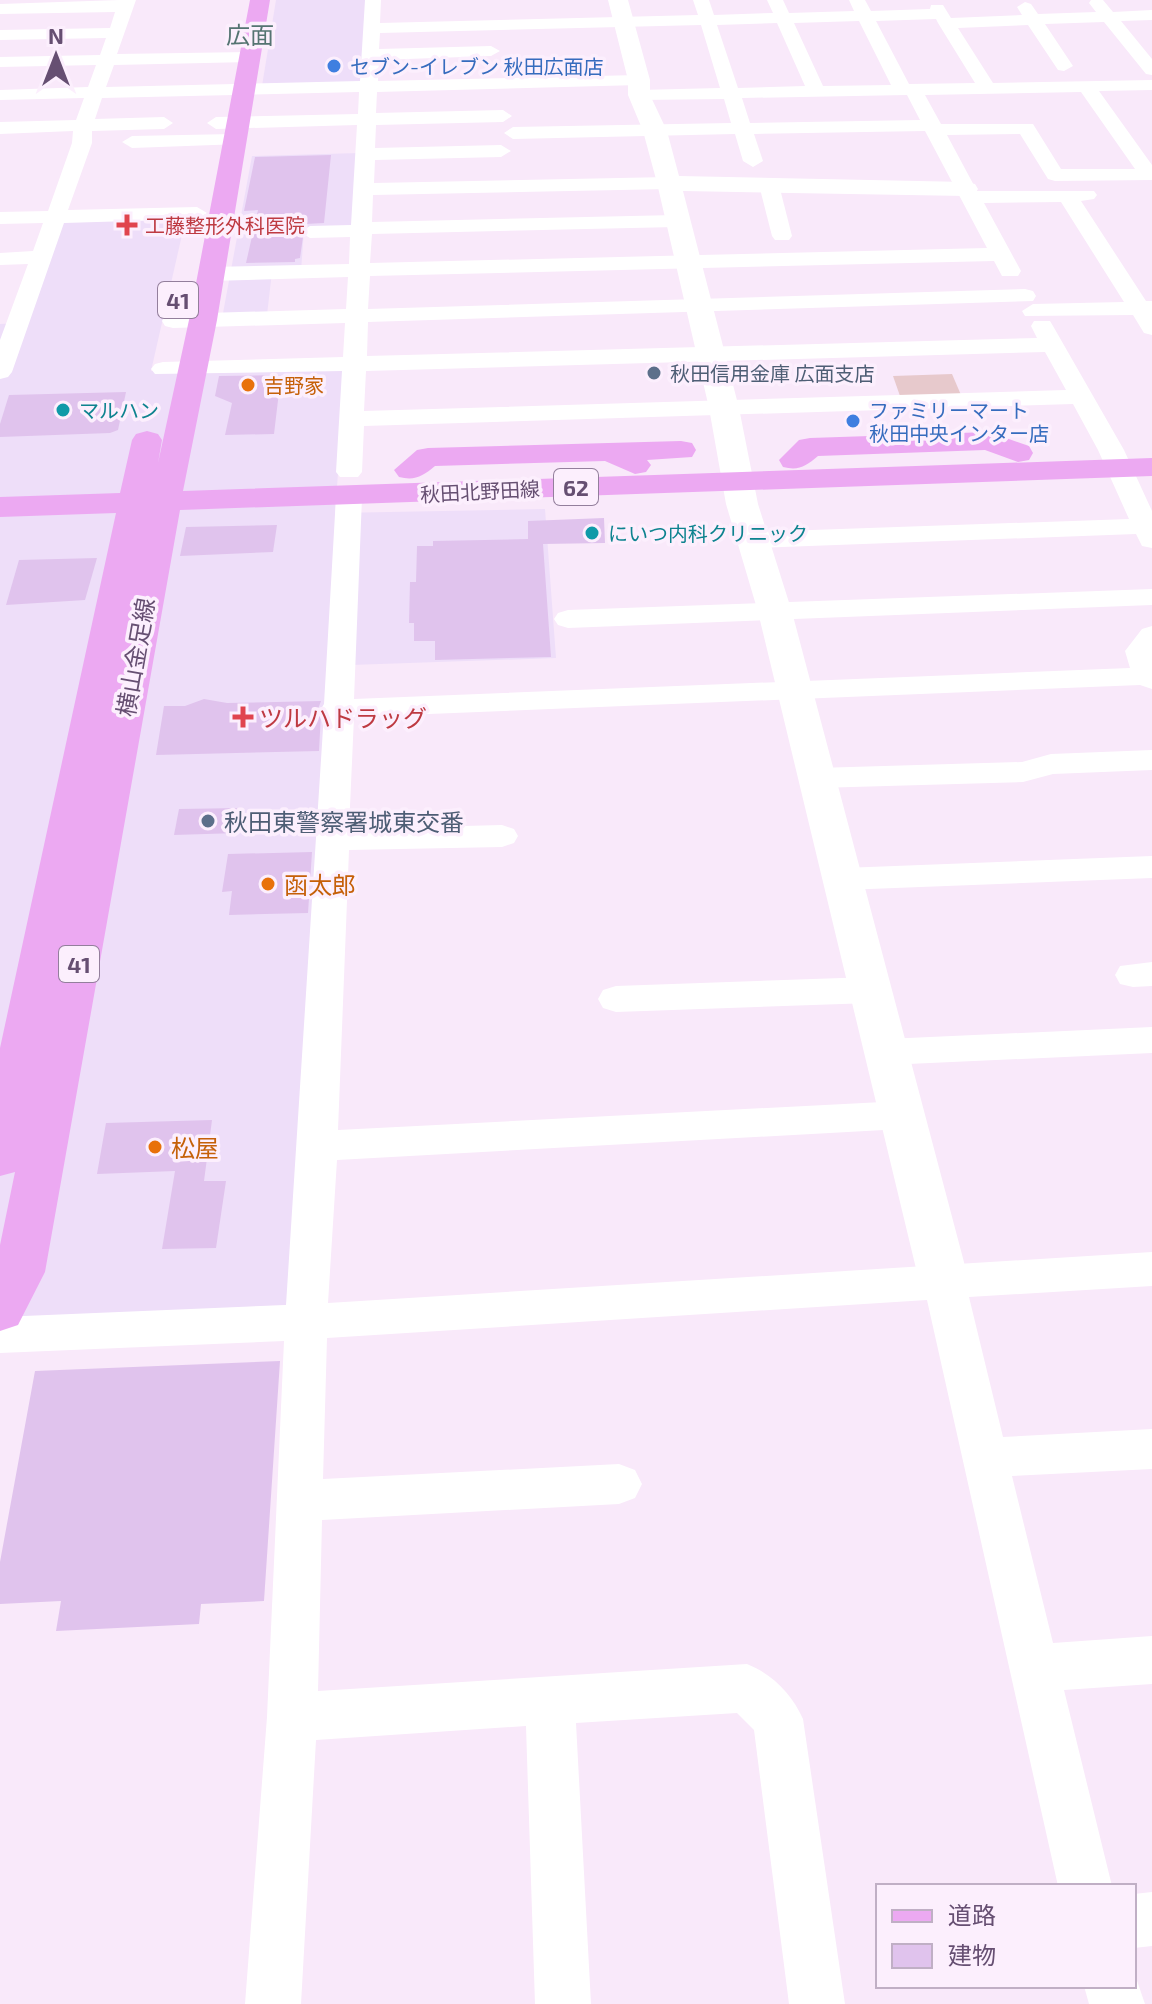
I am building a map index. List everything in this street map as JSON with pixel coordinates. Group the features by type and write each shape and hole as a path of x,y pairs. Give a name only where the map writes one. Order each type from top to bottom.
{"main road":[{"name":"横山金足線","path":"151,489 154,408 173,321 190,268 225,131 240,57 242,0"},
{"name":"横山金足線","path":"240,57 260,0"},
{"name":"横山金足線","path":"0,1310 20,1272 85,826 151,489 194,368 203,320 190,268 197,213 225,131"},
{"path":"794,460 810,447 1046,439"},
{"path":"989,441 1018,453"},
{"name":"秋田北野田線","path":"0,481 151,489 413,482 622,458 848,485 1042,486 1067,470 1152,448"},
{"path":"622,458 681,450"},
{"name":"秋田北野田線","path":"413,482 431,506 655,498 669,483 794,460 1018,453 1114,459 1152,467"},
{"path":"801,495 848,485"},
{"name":"秋田北野田線","path":"0,507 151,489"},
{"name":"横山金足線","path":"0,1158 85,826"}],"street":[{"path":"618,0 639,88 655,131 660,168 724,408 752,540 775,612 944,1281 1085,1884"},
{"path":"701,0 753,161"},
{"path":"775,0 817,92"},
{"path":"1020,0 1064,66"},
{"path":"1094,0 1152,70"},
{"path":"273,2004 292,1717 306,1322 318,1146 336,709 370,55 378,2"},
{"path":"0,9 127,3 56,216 39,257 11,304 0,372"},
{"path":"372,28 782,17 861,8 1035,22 1152,15"},
{"path":"752,540 1148,533 1114,459 1052,345 1001,254 979,230 969,193 934,128 908,90 861,8"},
{"path":"940,13 1008,104 1055,175 1149,175 1086,86"},
{"path":"0,35 117,33"},
{"path":"370,55 491,51"},
{"path":"0,62 240,57"},
{"path":"0,128 83,135 225,131 367,119 655,131 934,128 1008,104 1086,86 1152,85"},
{"path":"0,95 369,87 639,88 732,94 908,90 1008,104"},
{"path":"83,135 164,123"},
{"path":"365,154 501,151"},
{"path":"363,189 660,168 769,185 969,193 1152,195"},
{"path":"769,185 782,236"},
{"path":"1067,195 1145,308 1152,328"},
{"path":"0,218 197,213"},
{"path":"310,232 362,229 1001,254"},
{"path":"190,268 359,271 710,238"},
{"path":"0,259 39,257"},
{"path":"173,321 698,307 1029,304 1145,308"},
{"path":"163,369 1052,345"},
{"path":"352,419 1079,397"},
{"path":"568,619 1152,597"},
{"path":"336,709 1150,678 1140,651 1152,635"},
{"path":"817,778 1023,772 1051,764 1152,760"},
{"path":"331,840 502,836"},
{"path":"843,879 1152,867"},
{"path":"616,999 871,990"},
{"path":"886,1052 1152,1040"},
{"path":"318,1146 902,1115"},
{"path":"0,1335 306,1322 1152,1269"},
{"path":"984,1458 1152,1449"},
{"path":"301,1501 619,1484"},
{"path":"1034,1668 1152,1660"},
{"path":"292,1717 747,1688 778,1719 817,2004"},
{"path":"550,1700 563,2004"}],"shaded area":[{"path":"276,0 370,0 365,84 262,86"},
{"path":"360,153 355,228 304,230 301,271 272,272 267,315 221,324 252,156"},
{"path":"187,213 151,371 346,367 335,513 545,509 556,658 351,665 325,1303 0,1320 0,324 22,323 55,216"},
{"path":"952,374 961,395 900,396 893,376"}],"building":[{"path":"331,155 324,223 305,224 297,231 303,237 300,258 295,262 246,263 258,210 244,211 255,157"},
{"path":"281,375 274,434 225,435 232,403 215,396 219,376"},
{"name":"マルハン","path":"126,392 118,430 110,433 0,437 0,424 9,395"},
{"path":"604,518 605,543 543,544 551,657 435,660 435,641 414,641 414,623 409,623 410,582 416,582 417,546 433,546 433,541 528,539 528,521"},
{"path":"277,525 273,552 180,556 186,527"},
{"path":"97,558 85,600 6,605 19,560"},
{"name":"ツルハドラッグ","path":"204,699 227,703 321,701 318,709 321,714 319,751 156,755 164,706 185,706"},
{"name":"秋田東警察署城東交番","path":"242,808 238,833 174,835 179,809"},
{"name":"函太郎","path":"312,852 308,913 229,915 232,891 222,892 228,854"},
{"path":"212,1120 204,1181 226,1181 216,1248 162,1249 175,1171 97,1174 106,1123"},
{"path":"280,1361 264,1601 201,1604 199,1624 56,1631 61,1601 0,1604 0,1562 35,1371"}],"place":[{"name":"セブン-イレブン 秋田広面店","path":"334,66"},
{"name":"工藤整形外科医院","path":"127,225"},
{"name":"秋田信用金庫 広面支店","path":"654,373"},
{"name":"吉野家","path":"248,385"},
{"name":"マルハン","path":"63,410"},
{"name":"ファミリーマート 秋田中央インター店","path":"853,421"},
{"name":"にいつ内科クリニック","path":"592,533"},
{"name":"ツルハドラッグ","path":"243,717"},
{"name":"秋田東警察署城東交番","path":"208,821"},
{"name":"函太郎","path":"268,884"},
{"name":"松屋","path":"155,1147"}],"district":[{"name":"広面","path":"250,34"}]}
